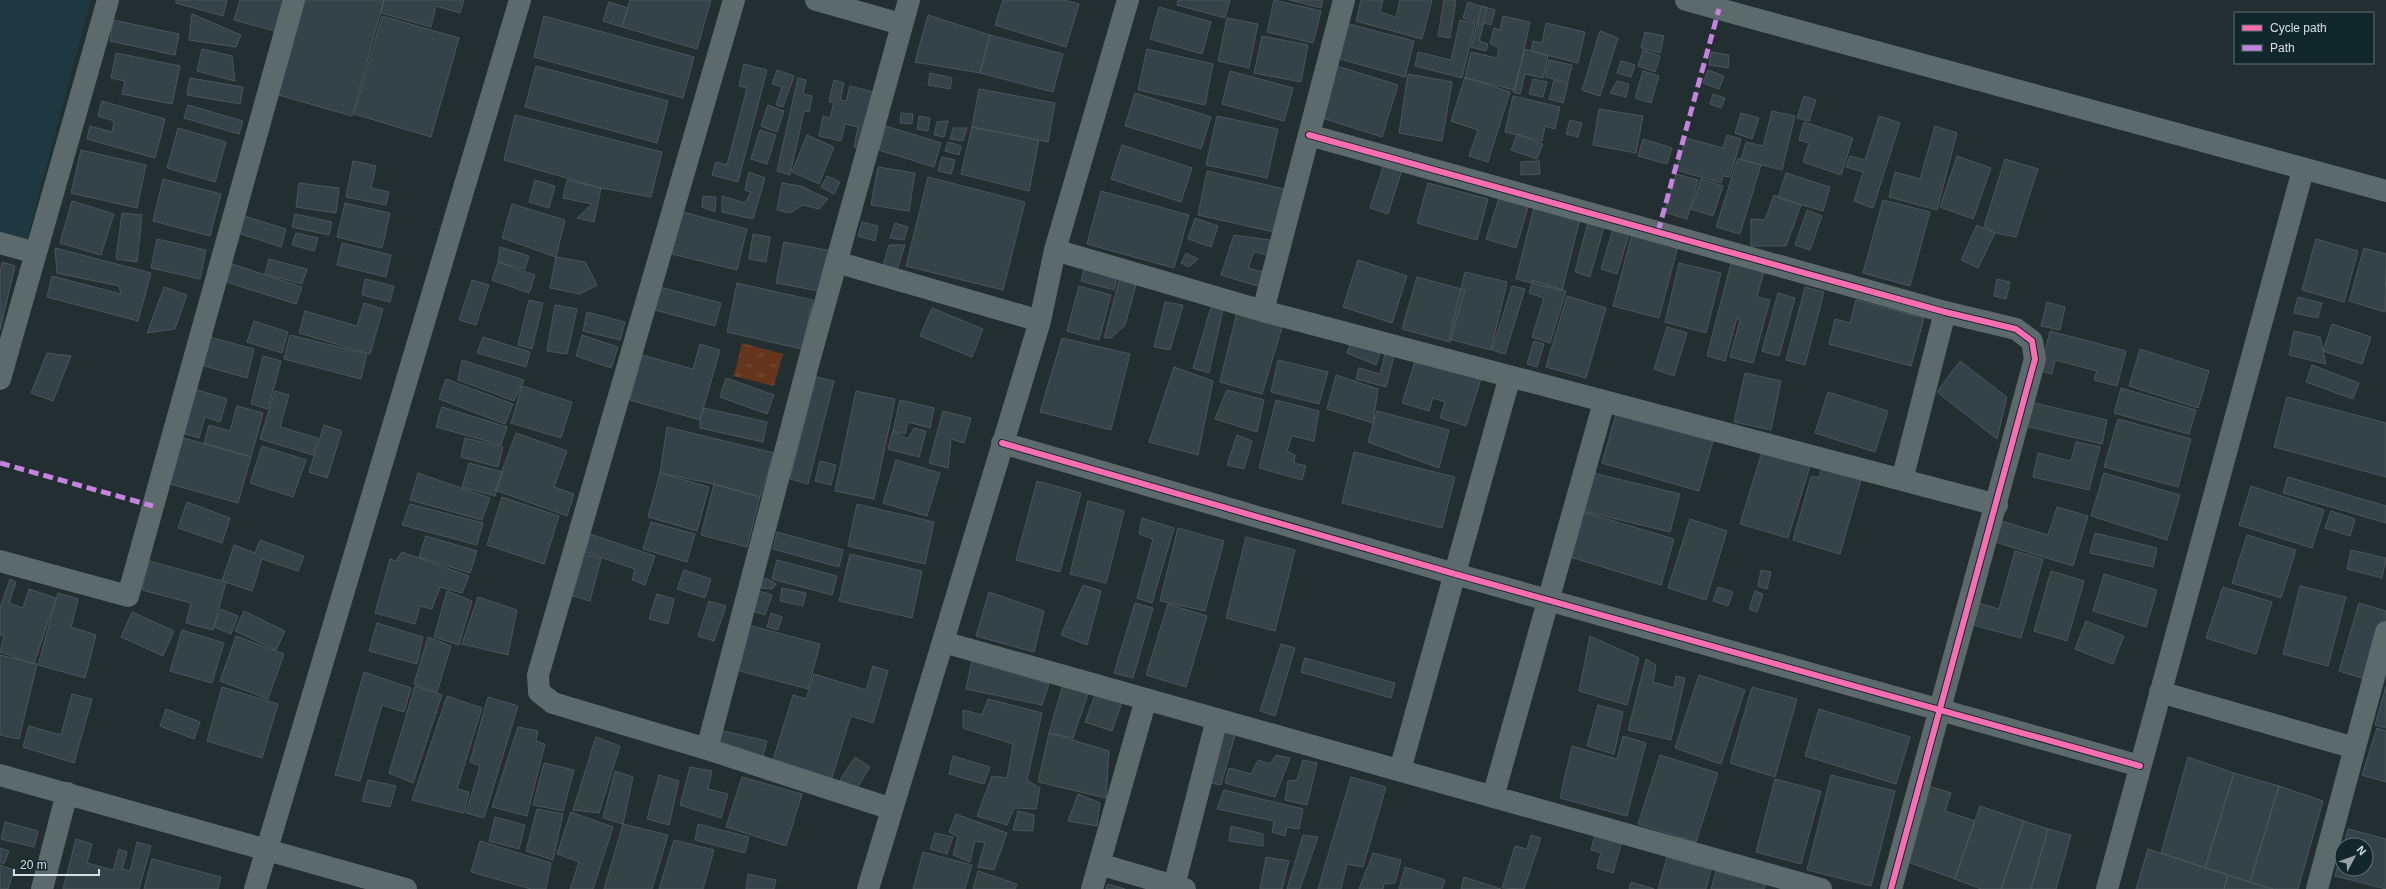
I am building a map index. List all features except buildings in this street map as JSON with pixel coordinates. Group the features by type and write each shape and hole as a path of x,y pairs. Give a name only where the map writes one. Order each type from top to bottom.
{"street":[{"path":"0,379 108,0"},
{"path":"0,561 128,596 294,0"},
{"path":"255,889 520,0"},
{"path":"734,0 538,675 539,692 553,703 706,749 892,809"},
{"path":"816,0 901,24"},
{"path":"706,749 836,262 901,24 909,0"},
{"path":"868,889 1040,321 1055,250 1128,0"},
{"path":"1263,311 1344,0"},
{"path":"1686,0 2303,170 2386,191"},
{"path":"1309,135 1945,312 2016,329 2032,341 2035,359 1997,505 1891,889"},
{"path":"2107,889 2303,170"},
{"path":"0,243 36,253"},
{"path":"1055,250 1263,311 1997,505"},
{"path":"836,262 1040,321"},
{"path":"1902,480 1945,312"},
{"path":"1400,770 1510,376"},
{"path":"1493,797 1604,402"},
{"path":"1002,443 1455,574 2140,766"},
{"path":"2317,889 2386,632"},
{"path":"943,642 1400,770 1788,885 1821,889"},
{"path":"2160,692 2355,748"},
{"path":"1092,889 1146,699"},
{"path":"1099,864 1179,887 1217,719"},
{"path":"0,775 406,889"},
{"path":"42,889 67,793"}],"shaded area":[{"path":"0,0 91,0 26,243 0,236"}],"green space":[{"path":"742,343 783,354 774,386 734,376"}],"marked path":[{"path":"1658,232 1719,9"},
{"path":"0,463 153,506"}],"cycle path":[{"path":"1309,135 1945,312 2016,329 2032,341 2035,359 1891,889"},
{"path":"1002,443 1455,574 2140,766"}]}
